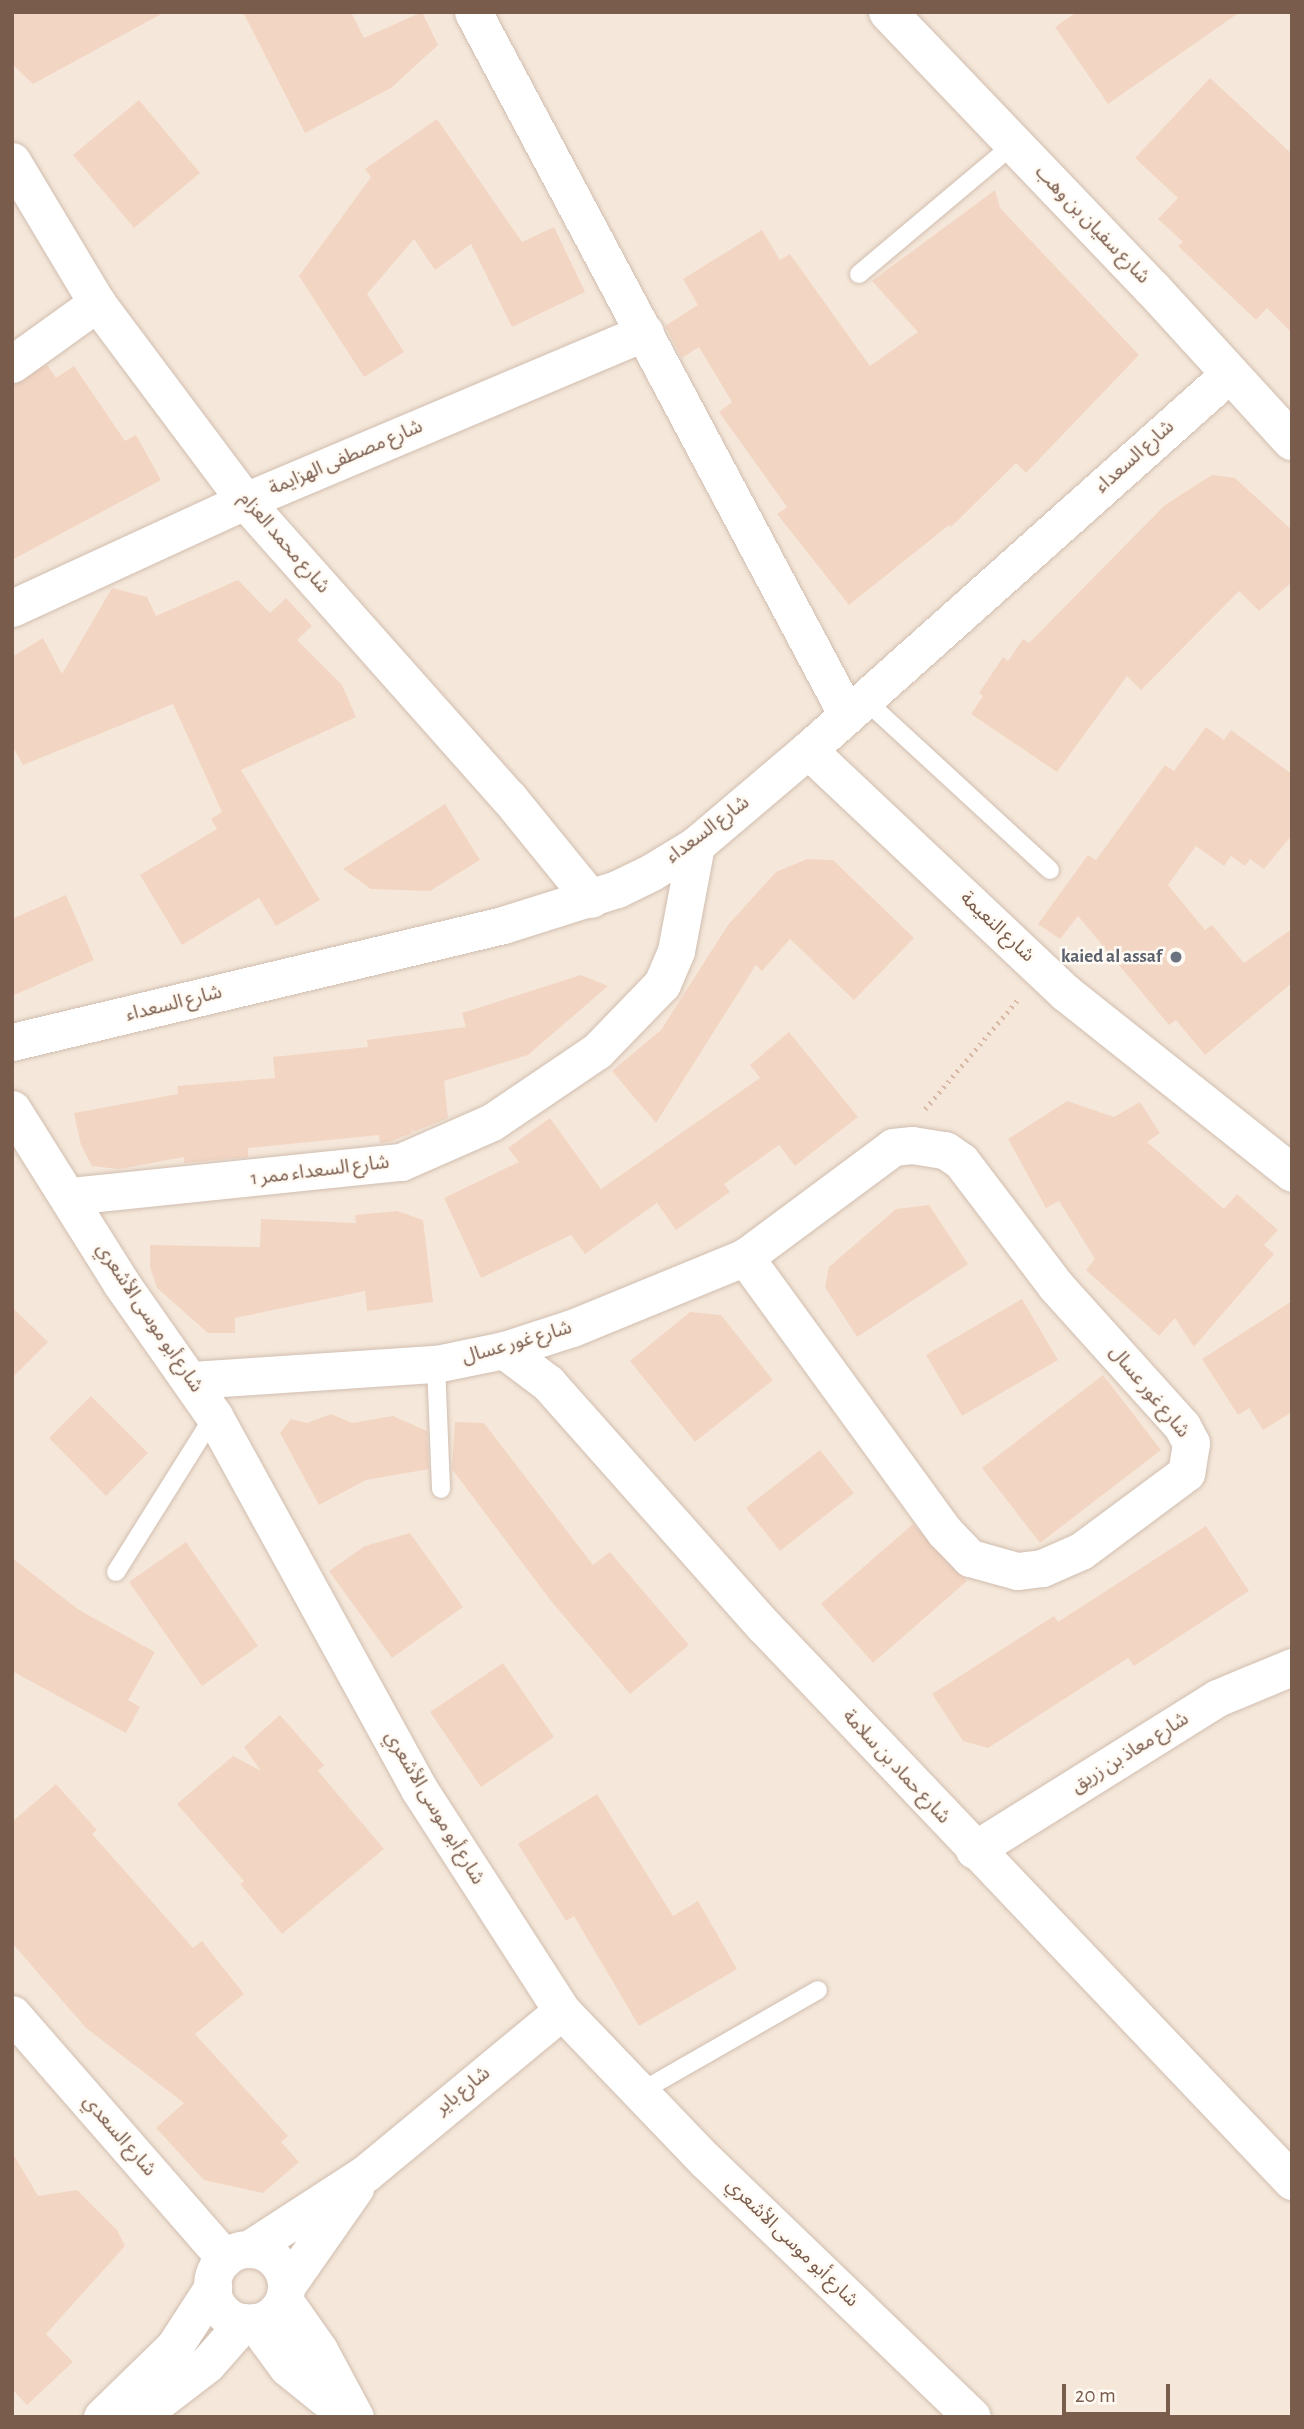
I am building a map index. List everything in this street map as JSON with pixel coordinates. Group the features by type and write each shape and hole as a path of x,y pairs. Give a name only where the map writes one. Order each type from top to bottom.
{"street":[{"path":"473,12 645,332 855,706"},
{"name":"شارع سفيان بن وهب","path":"888,12 1153,289 1228,375 1292,442"},
{"name":"شارع محمد العزام","path":"12,161 97,303 245,501 363,630 591,898"},
{"path":"12,364 97,303"},
{"name":"شارع مصطفى الهزايمة","path":"12,608 245,501 645,332"},
{"name":"شارع السعداء","path":"12,1042 503,925 591,898 650,873 696,845 808,750 1228,375"},
{"name":"شارع النعيمة","path":"808,750 1043,970 1292,1173"},
{"name":"شارع السعداء ممر 1","path":"70,1196 401,1161 492,1122 597,1051 662,985 678,940 696,845"},
{"name":"شارع أبو موسى الأشعري","path":"12,1109 70,1196 121,1283 192,1380 214,1416 419,1789 562,2011 640,2092 972,2417"},
{"name":"شارع غور عسال","path":"192,1380 436,1364 504,1350 572,1328 746,1256 893,1147 945,1150 961,1161 1055,1285 1182,1426 1191,1443 1186,1473 1081,1551 1042,1568 1017,1572 970,1558 944,1531 746,1256"},
{"name":"شارع حماد بن سلامة","path":"504,1350 548,1384 764,1626 974,1850 1292,2181"},
{"name":"شارع معاذ بن زريق","path":"974,1850 1217,1698 1292,1667"},
{"name":"شارع باير","path":"102,2417 166,2356 229,2265 366,2173 562,2011"},
{"name":"شارع السعدي","path":"12,2014 229,2265"},
{"name":"شارع باير","path":"285,2293 366,2173"},
{"path":"348,2417 286,2367 249,2322 219,2306 229,2265 276,2260 285,2293 355,2417"},
{"path":"138,2417 207,2364 249,2322 267,2319 285,2293"}],"lane":[{"path":"859,274 1014,144"},
{"path":"855,706 1050,870"},
{"path":"436,1364 441,1489"},
{"path":"116,1572 214,1416"},
{"path":"640,2092 818,1990"}],"path":[{"path":"893,1147 1043,970"}],"shaded area":[{"path":"12,12 1292,12 1292,2417 12,2417"}],"building":[{"path":"12,12 165,12 33,84 12,64"},
{"path":"243,12 351,12 364,38 422,12 438,45 391,88 305,133"},
{"path":"1077,12 1240,12 1108,104 1055,27"},
{"path":"1210,78 1292,154 1292,333 1267,308 1256,320 1178,246 1183,242 1158,219 1178,198 1135,158"},
{"path":"139,100 200,173 134,228 73,155"},
{"path":"437,119 522,242 554,227 585,292 512,327 471,244 435,270 414,239 367,294 404,352 364,377 299,276 371,177 365,169"},
{"path":"995,190 1000,208 1139,355 1026,473 1016,463 951,527 949,525 849,605 777,514 787,507 719,412 732,402 699,347 682,358 665,326 698,305 683,279 762,230 780,260 790,254 870,366 918,332 872,281"},
{"path":"47,365 56,378 74,366 125,441 136,435 161,480 12,560 12,385"},
{"path":"1212,475 1235,478 1292,530 1292,582 1259,611 1239,591 1141,690 1127,676 1057,772 971,714 983,696 979,693 1003,657 1008,661 1023,639 1029,643 1165,505"},
{"path":"238,580 270,613 286,598 312,626 297,640 342,685 356,717 241,770 320,900 276,926 259,898 182,945 140,875 217,829 211,819 222,812 173,704 23,765 12,745 12,657 43,638 62,674 112,588 147,597 156,616"},
{"path":"1206,727 1224,740 1231,730 1292,774 1292,835 1264,869 1250,859 1245,866 1231,856 1224,866 1196,846 1168,885 1205,930 1212,925 1244,963 1292,929 1292,983 1205,1055 1176,1020 1169,1025 1078,916 1060,939 1038,924 1088,855 1096,860 1165,765 1174,771"},
{"path":"445,804 480,860 430,891 371,889 343,869"},
{"path":"807,859 833,860 914,938 854,1000 790,939 762,971 756,965 656,1123 612,1071 661,1030 728,925 776,872"},
{"path":"66,895 94,960 12,996 12,919"},
{"path":"581,975 608,986 528,1055 444,1081 448,1118 413,1132 411,1128 412,1133 389,1142 380,1143 379,1135 248,1148 248,1157 184,1163 184,1157 119,1169 92,1166 81,1145 74,1113 178,1094 177,1086 275,1078 273,1057 368,1047 367,1040 466,1027 462,1013"},
{"path":"789,1032 858,1117 795,1166 779,1145 724,1184 730,1192 676,1230 657,1203 585,1254 571,1235 481,1278 444,1198 519,1162 508,1148 550,1118 601,1189 760,1078 750,1065"},
{"path":"1067,1101 1114,1117 1140,1102 1160,1133 1147,1142 1224,1209 1237,1194 1278,1230 1264,1245 1274,1254 1194,1347 1175,1318 1159,1336 1086,1270 1095,1259 1059,1201 1046,1208 1008,1139"},
{"path":"929,1205 968,1264 857,1337 825,1287 829,1267 896,1209"},
{"path":"397,1211 423,1220 433,1302 367,1311 365,1291 235,1318 235,1333 208,1333 157,1288 150,1267 150,1245 260,1247 261,1219 356,1223 355,1215"},
{"path":"1022,1299 1058,1360 962,1416 926,1355"},
{"path":"1292,1301 1292,1412 1263,1430 1249,1408 1238,1415 1202,1359"},
{"path":"12,1307 48,1342 12,1378"},
{"path":"690,1312 721,1315 773,1380 695,1442 630,1361"},
{"path":"1103,1375 1161,1450 1040,1543 982,1468"},
{"path":"91,1396 148,1453 106,1496 49,1438"},
{"path":"331,1414 352,1423 393,1416 427,1431 429,1469 366,1480 319,1505 280,1433 291,1419 307,1423"},
{"path":"455,1422 484,1423 593,1565 610,1552 689,1645 630,1694 551,1601 452,1469"},
{"path":"820,1450 854,1493 780,1551 746,1508"},
{"path":"913,1524 967,1581 873,1663 821,1604"},
{"path":"1206,1526 1249,1591 1134,1666 1128,1658 988,1748 963,1741 932,1694 1054,1616 1058,1622"},
{"path":"410,1533 463,1607 392,1658 329,1571 365,1546"},
{"path":"186,1542 258,1646 202,1686 129,1582"},
{"path":"12,1558 79,1610 155,1652 128,1700 140,1707 126,1733 12,1671"},
{"path":"503,1663 554,1737 481,1787 430,1712"},
{"path":"280,1715 324,1765 318,1771 384,1849 282,1934 240,1884 244,1881 177,1804 233,1756 261,1771 244,1747"},
{"path":"56,1784 97,1830 92,1834 193,1948 202,1941 244,1994 195,2034 288,2136 281,2142 299,2162 263,2193 204,2180 156,2128 184,2103 86,2028 12,1943 12,1822"},
{"path":"597,1794 673,1916 698,1901 737,1969 639,2026 574,1916 566,1921 518,1844"},
{"path":"12,2152 38,2196 77,2190 117,2230 125,2246 46,2334 73,2362 27,2405 12,2389"}],"place":[{"name":"kaied al assaf","path":"1176,957"}]}
